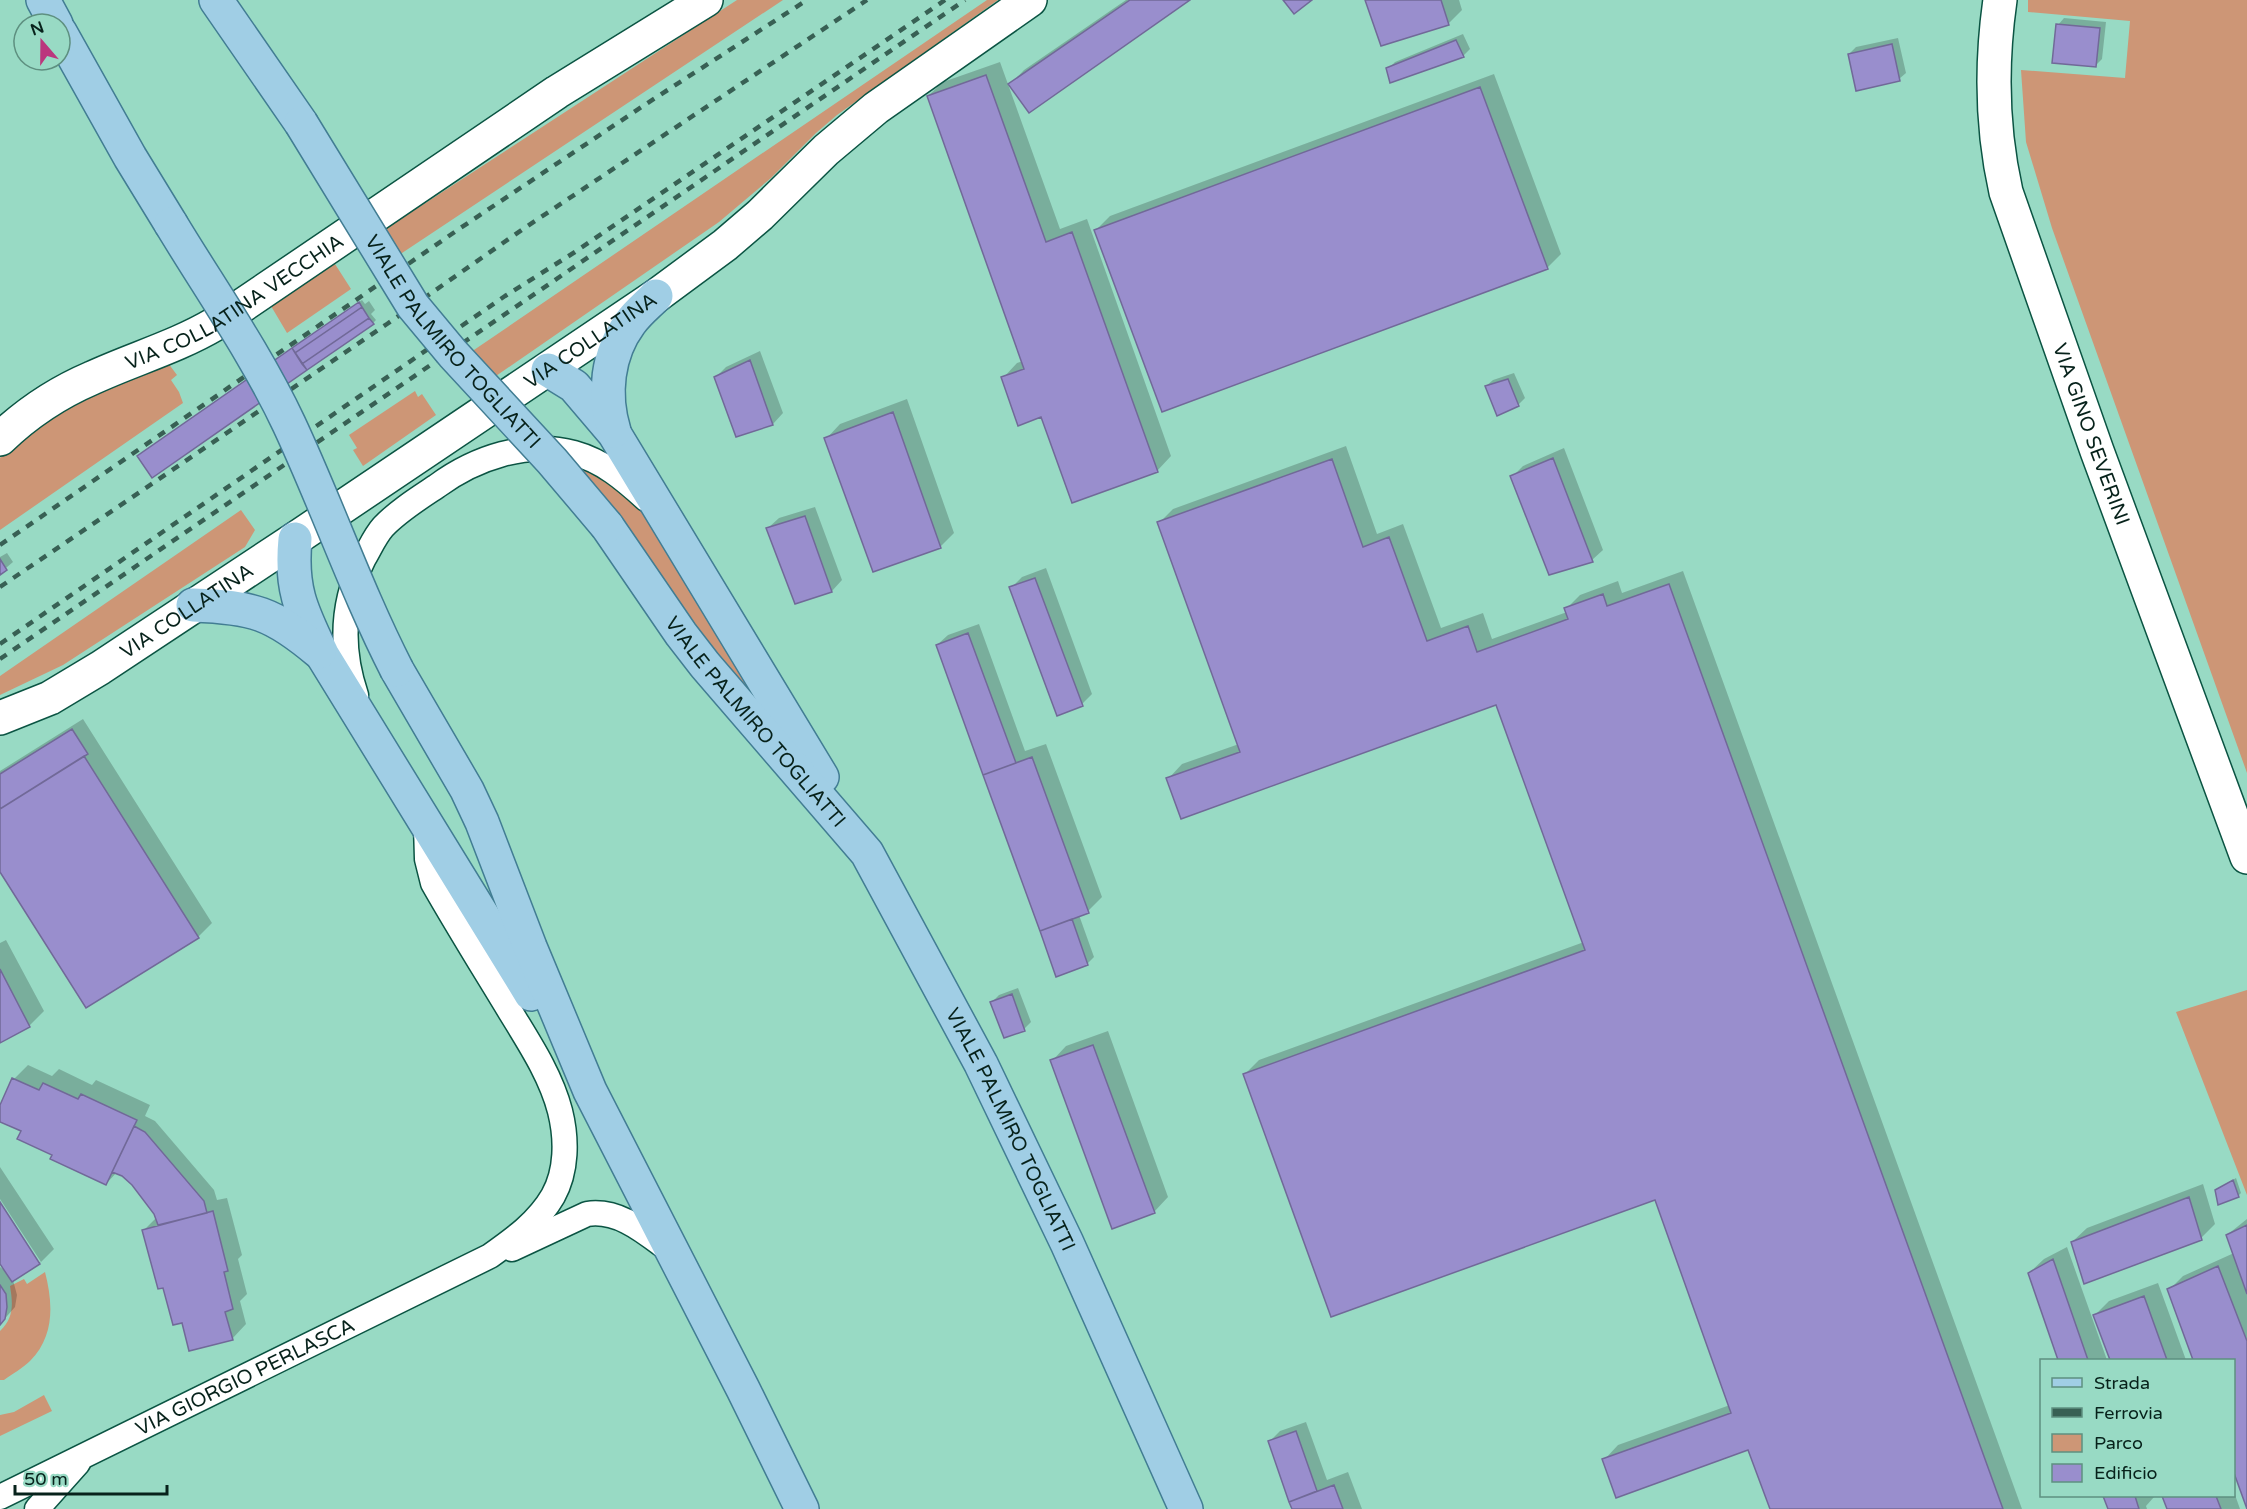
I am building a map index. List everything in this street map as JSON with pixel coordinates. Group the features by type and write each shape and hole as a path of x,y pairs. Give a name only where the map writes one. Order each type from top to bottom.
{"main road":[{"name":"VIALE PALMIRO TOGLIATTI","path":"216,0 301,123 413,306 607,526 705,665 867,853 981,1064 1067,1243 1186,1509"},
{"path":"72,53 130,157 262,374 288,423 327,508 364,599 398,669 456,770 482,822 530,947 590,1091"},
{"path":"614,433 607,393 615,352 630,322 656,296"},
{"path":"548,369 574,386 614,433 867,853"},
{"path":"295,540 293,562 295,588 303,613 323,656 426,820 590,1091 802,1509"},
{"path":"193,605 234,606 259,613 292,630 323,656"}],"street":[{"name":"VIA COLLATINA VECCHIA","path":"0,439 34,410 72,387 168,348 215,324 540,102 706,0"},
{"name":"VIA COLLATINA","path":"0,718 61,692 295,540 656,296 725,245 760,215 826,150 876,108 1030,0"},
{"name":"VIA GINO SEVERINI","path":"2000,0 1996,42 1995,109 1997,142 2006,192 2097,451 2247,857"},
{"path":"370,730 353,686 347,661 345,632 348,602 354,579 378,533 387,523 424,495 460,470 475,463 513,452 548,448 574,453 607,467 664,514"},
{"path":"426,820 427,859 433,883 543,1070 557,1102 564,1130 564,1163 553,1196 525,1231 490,1256"},
{"path":"490,1256 513,1249 596,1213 625,1220 672,1252"},
{"name":"VIA GIORGIO PERLASCA","path":"6,1498 86,1455 490,1256"},
{"path":"38,1509 86,1455"}],"green space":[{"path":"737,0 783,0 399,255 384,230"},
{"path":"987,0 998,0 837,115 771,178 719,222 493,378 471,352"},
{"path":"2028,0 2247,0 2247,773 2052,228 2026,142 2021,70 2125,78 2130,21 2028,12"},
{"path":"335,264 351,289 287,333 271,306"},
{"path":"168,363 177,375 171,380 183,403 0,530 0,458 4,454 68,405"},
{"path":"415,391 418,397 422,394 436,415 363,466 353,450 357,448 349,435"},
{"path":"567,458 613,480 645,512 777,727 711,656"},
{"path":"241,510 255,530 245,547 63,665 0,695 0,676"},
{"path":"2247,990 2247,1195 2176,1012"},
{"path":"45,1272 50,1295 50,1319 44,1341 27,1364 4,1380 0,1380 0,1331 10,1316 12,1299 10,1286 24,1279 27,1284"},
{"path":"44,1395 52,1411 0,1436 0,1415 14,1412"}],"building":[{"path":"1130,0 1190,0 1029,113 1008,84"},
{"path":"1283,0 1312,0 1294,14"},
{"path":"1365,0 1441,0 1449,25 1381,46"},
{"path":"2056,24 2100,28 2096,67 2052,63"},
{"path":"1456,40 1464,57 1390,83 1386,68"},
{"path":"1892,44 1900,81 1856,91 1848,54"},
{"path":"986,75 1046,242 1072,232 1158,472 1072,503 1041,417 1018,426 1001,377 1024,369 927,96"},
{"path":"1480,87 1548,269 1162,412 1094,230"},
{"path":"359,302 362,307 295,353 292,348"},
{"path":"362,307 369,318 302,364 295,353"},
{"path":"369,318 374,324 307,370 302,364"},
{"path":"292,348 307,370 152,478 137,456"},
{"path":"750,360 773,425 736,437 714,377"},
{"path":"1508,379 1519,406 1497,416 1485,386"},
{"path":"893,412 941,548 873,572 824,438"},
{"path":"1553,458 1593,562 1549,575 1510,476"},
{"path":"1332,459 1363,547 1389,537 1427,641 1468,626 1477,652 1568,619 1564,608 1603,594 1607,606 1669,584 2003,1509 1770,1509 1748,1450 1616,1498 1602,1459 1731,1413 1655,1200 1331,1317 1243,1074 1585,950 1496,705 1181,819 1166,778 1240,752 1157,522"},
{"path":"805,516 832,592 795,604 766,528"},
{"path":"0,559 7,570 0,575"},
{"path":"1035,578 1083,706 1057,716 1009,587"},
{"path":"968,633 1016,763 983,775 936,645"},
{"path":"72,729 88,754 0,809 0,774"},
{"path":"84,756 199,938 86,1008 0,872 0,809"},
{"path":"1032,757 1089,913 1040,931 983,775"},
{"path":"1072,919 1088,965 1056,977 1040,931"},
{"path":"0,969 30,1027 0,1043"},
{"path":"1012,994 1025,1031 1004,1038 990,1002"},
{"path":"1093,1045 1155,1213 1112,1229 1050,1060"},
{"path":"12,1078 39,1090 43,1083 78,1099 81,1094 137,1120 106,1185 50,1159 52,1155 17,1139 21,1131 0,1122 0,1105"},
{"path":"134,1126 145,1132 204,1201 207,1213 158,1225 154,1214 132,1185 122,1176 112,1172"},
{"path":"2233,1180 2239,1197 2218,1205 2215,1190"},
{"path":"2189,1197 2202,1240 2084,1284 2071,1242"},
{"path":"0,1202 40,1264 12,1282 0,1264"},
{"path":"213,1211 228,1271 224,1272 233,1309 225,1312 233,1340 189,1351 182,1323 173,1325 163,1288 158,1289 142,1230"},
{"path":"2247,1225 2247,1294 2226,1235"},
{"path":"2053,1259 2088,1359 2058,1359 2028,1273"},
{"path":"2218,1266 2247,1341 2247,1509 2235,1476 2235,1359 2193,1359 2167,1289"},
{"path":"0,1285 6,1294 7,1307 5,1319 0,1325"},
{"path":"2144,1296 2167,1359 2110,1359 2093,1315"},
{"path":"1296,1431 1317,1491 1289,1502 1268,1441"},
{"path":"1334,1485 1343,1509 1292,1509 1289,1502"},
{"path":"2103,1497 2135,1497 2139,1509 2108,1509"},
{"path":"2162,1497 2216,1497 2221,1509 2167,1509"}],"railway":[{"path":"0,545 459,229 807,0"},
{"path":"0,587 523,229 867,0"},
{"path":"0,644 505,296 575,252 945,0"},
{"path":"0,659 965,0"}]}
